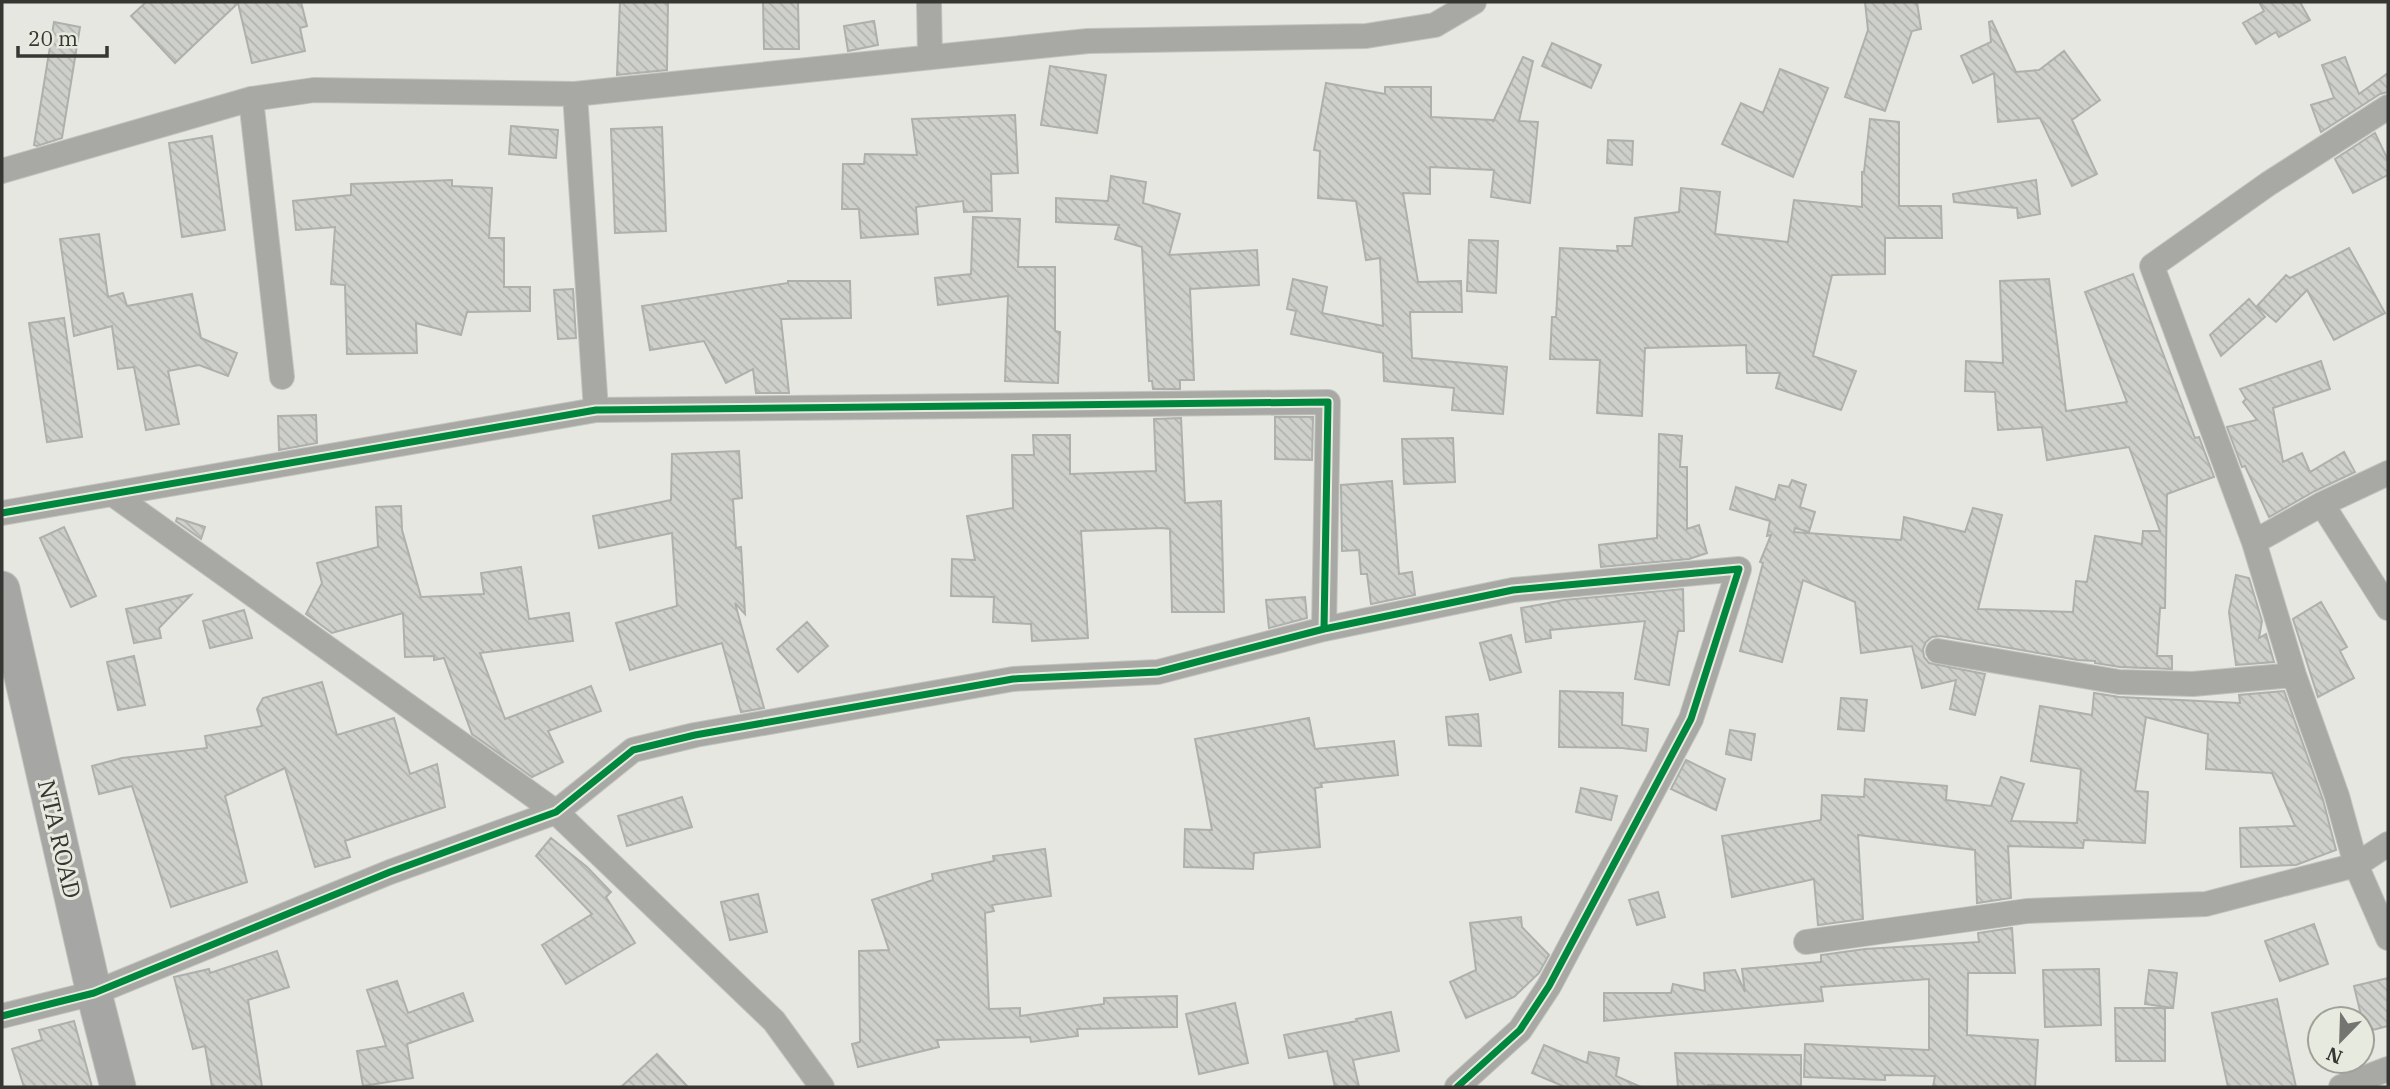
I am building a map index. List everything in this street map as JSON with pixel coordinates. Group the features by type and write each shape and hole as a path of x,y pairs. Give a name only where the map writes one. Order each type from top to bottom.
{"street":[{"path":"929,2 930,56"},
{"path":"2,171 251,99 314,90 575,94 1088,41 1366,36 1436,25 1474,2"},
{"path":"575,94 596,410"},
{"path":"251,99 282,377"},
{"path":"2388,107 2267,184 2152,266 2253,542 2294,675 2337,796 2356,865 2388,938"},
{"path":"2,513 596,410 1328,402 1324,629"},
{"path":"2253,542 2322,504 2388,473"},
{"path":"114,495 556,812 774,1021 822,1087"},
{"path":"2322,504 2388,608"},
{"path":"2,1016 94,993 390,872 556,812 633,750 695,735 1013,679 1158,673 1324,629 1513,590 1739,569 1691,719 1549,986 1520,1030 1457,1087"},
{"name":"NTA ROAD","path":"2,589 118,1087"},
{"path":"1938,651 2119,682 2193,684 2294,675"},
{"path":"1806,942 2027,911 2206,904 2356,865 2388,844"},
{"path":"2341,1087 2388,1069"}],"building":[{"path":"146,2 301,2 307,26 300,28 305,51 252,63 238,3 175,63 131,16"},
{"path":"620,2 668,2 667,70 617,75"},
{"path":"763,2 798,2 799,49 764,49"},
{"path":"1865,2 1917,2 1921,29 1912,31 1885,111 1845,97 1868,30"},
{"path":"2259,2 2300,2 2310,20 2279,37 2276,32 2256,44 2243,23 2264,11"},
{"path":"874,21 878,45 848,51 844,26"},
{"path":"1992,21 2016,72 2039,70 2064,51 2100,100 2072,120 2097,174 2072,186 2040,118 1998,122 1994,73 1973,83 1961,56 1991,42 1989,22"},
{"path":"54,22 80,27 62,138 37,146 34,145"},
{"path":"1552,43 1601,65 1591,88 1542,66"},
{"path":"1523,57 1533,61 1519,121 1538,122 1530,203 1491,197 1494,170 1430,167 1430,194 1403,193 1418,282 1461,281 1462,312 1410,312 1412,358 1507,367 1503,414 1452,410 1454,388 1384,381 1383,353 1291,334 1296,311 1287,309 1293,279 1327,287 1322,313 1383,326 1380,258 1366,260 1356,201 1318,198 1320,151 1314,150 1326,83 1385,94 1385,87 1431,87 1431,117 1493,122"},
{"path":"2345,57 2359,94 2388,73 2388,92 2380,94 2321,132 2311,105 2334,98 2322,65"},
{"path":"1050,66 1106,75 1097,133 1041,125"},
{"path":"1780,69 1828,88 1793,177 1722,144 1741,103 1763,113"},
{"path":"1015,115 1018,173 991,174 992,211 964,212 963,201 916,207 918,234 861,238 859,209 842,209 843,164 864,164 865,154 917,155 912,119"},
{"path":"1870,119 1899,122 1899,206 1941,206 1942,238 1885,238 1885,274 1832,275 1813,356 1856,371 1841,410 1776,388 1780,373 1747,373 1746,345 1645,348 1642,416 1597,413 1600,360 1550,359 1552,317 1556,317 1560,248 1618,251 1617,246 1632,246 1635,218 1679,212 1681,188 1720,192 1715,234 1788,242 1794,200 1862,207 1862,172"},
{"path":"511,126 558,130 556,158 509,154"},
{"path":"662,127 666,231 615,233 611,129"},
{"path":"2375,133 2388,160 2388,175 2353,193 2335,159"},
{"path":"212,136 225,230 182,237 169,143"},
{"path":"1608,140 1633,141 1632,165 1607,163"},
{"path":"1111,176 1146,182 1143,203 1180,214 1169,255 1257,250 1259,285 1190,289 1194,380 1180,380 1180,389 1153,389 1152,381 1149,381 1142,247 1115,239 1119,225 1056,222 1056,198 1108,201"},
{"path":"452,180 452,186 492,188 489,238 504,238 504,287 530,287 530,311 467,312 461,335 416,323 417,353 347,354 345,285 331,284 335,227 296,230 293,201 351,195 351,184"},
{"path":"2036,180 2040,214 2018,218 2017,208 1954,202 1953,194"},
{"path":"973,217 1020,219 1018,267 1055,267 1055,331 1060,332 1058,383 1005,381 1008,296 938,305 935,278 971,274"},
{"path":"99,234 108,297 123,293 127,306 192,294 201,338 237,353 228,376 199,365 168,371 179,424 146,430 134,367 118,369 112,326 74,336 60,239"},
{"path":"1469,240 1498,241 1496,293 1467,291"},
{"path":"2349,248 2385,313 2334,340 2307,290 2276,322 2257,306 2286,275 2290,278"},
{"path":"2133,274 2195,438 2199,437 2214,477 2167,494 2165,608 2160,608 2157,656 2172,656 2172,669 2120,667 1941,636 1932,637 1923,649 1924,657 1929,663 1985,674 1975,715 1950,709 1956,680 1922,688 1912,646 1861,653 1855,602 1803,580 1782,662 1740,651 1763,563 1760,562 1771,535 1767,536 1770,521 1730,509 1736,487 1775,500 1779,485 1789,487 1792,480 1806,485 1800,507 1815,512 1809,532 1795,528 1794,532 1901,540 1904,517 1965,532 1973,508 2002,515 1978,609 2073,612 2076,581 2087,582 2095,536 2142,544 2143,531 2160,531 2129,447 2047,460 2042,427 1998,430 1995,392 1965,391 1966,361 2003,363 2000,281 2049,279 2066,411 2127,402 2085,292"},
{"path":"788,281 850,281 851,318 781,319 789,393 756,393 753,369 726,383 704,341 650,350 642,306"},
{"path":"573,289 576,338 558,339 554,290"},
{"path":"2249,299 2265,317 2221,356 2210,335"},
{"path":"64,318 82,437 47,442 29,323"},
{"path":"2321,361 2330,389 2273,408 2283,462 2302,453 2310,472 2344,452 2355,472 2269,517 2245,466 2242,467 2227,427 2257,420 2243,402 2246,399 2240,389"},
{"path":"316,415 317,443 279,450 278,416"},
{"path":"1275,417 1313,417 1312,460 1275,459"},
{"path":"1181,418 1185,503 1221,501 1224,612 1172,612 1170,529 1162,528 1081,531 1088,638 1032,641 1031,624 993,622 994,597 951,596 952,559 975,560 967,516 1013,508 1012,455 1034,455 1033,435 1070,435 1070,474 1156,471 1154,419"},
{"path":"1659,434 1682,436 1680,467 1687,467 1687,529 1699,525 1707,553 1689,559 1601,567 1599,545 1657,538"},
{"path":"1453,438 1455,482 1404,484 1402,439"},
{"path":"739,451 742,498 733,499 736,548 741,547 745,614 735,603 764,708 741,712 722,643 630,670 616,623 677,606 672,533 599,548 593,516 671,500 672,454"},
{"path":"1392,481 1399,574 1412,572 1415,595 1371,604 1367,574 1361,574 1359,550 1342,551 1341,485"},
{"path":"401,506 402,530 421,597 484,594 481,573 521,567 529,619 569,613 573,641 480,653 505,719 591,686 601,711 548,731 563,762 532,777 472,734 444,658 434,660 434,656 405,657 403,613 332,633 306,614 322,583 317,563 378,547 376,507"},
{"path":"177,518 205,527 201,539 176,521"},
{"path":"64,527 96,596 71,607 40,538"},
{"path":"2236,575 2249,578 2262,621 2259,638 2266,634 2274,662 2236,665 2229,612"},
{"path":"1683,589 1684,631 1678,631 1669,685 1635,679 1645,621 1550,630 1551,638 1526,642 1521,608 1564,600"},
{"path":"191,595 159,628 161,638 134,643 126,609"},
{"path":"1305,597 1307,618 1269,628 1266,600"},
{"path":"2321,602 2347,647 2340,651 2354,678 2318,697 2293,619"},
{"path":"244,610 252,638 210,648 203,621"},
{"path":"807,622 828,646 798,672 777,649"},
{"path":"1511,635 1521,672 1490,680 1480,643"},
{"path":"134,656 145,705 118,710 107,662"},
{"path":"322,682 337,735 394,718 410,774 437,764 445,807 345,841 350,857 315,867 285,768 225,796 247,882 171,907 132,786 99,794 92,766 122,758 207,748 205,736 262,726 257,709 263,698"},
{"path":"1560,691 1623,693 1622,725 1648,729 1646,751 1559,747"},
{"path":"2284,691 2323,800 2336,850 2296,865 2241,867 2240,828 2295,826 2272,773 2206,769 2208,734 2146,717 2135,791 2148,792 2145,843 2084,840 2083,848 2008,846 2011,898 1977,903 1975,850 1858,835 1863,919 1818,925 1814,879 1732,897 1722,836 1821,820 1822,795 1864,797 1865,779 1947,786 1946,800 1991,806 2001,777 2024,784 2011,821 2077,823 2081,769 2031,761 2040,706 2092,715 2094,693 2119,697 2240,703 2239,695"},
{"path":"1841,698 1867,700 1864,731 1838,729"},
{"path":"1478,714 1481,746 1449,745 1446,717"},
{"path":"1309,718 1315,749 1394,741 1398,775 1321,783 1322,787 1315,788 1320,847 1254,853 1253,869 1184,867 1185,829 1212,830 1195,739"},
{"path":"1730,730 1755,734 1751,760 1726,754"},
{"path":"1686,760 1725,779 1716,810 1671,789"},
{"path":"1581,788 1617,796 1611,820 1576,812"},
{"path":"682,797 692,827 627,846 618,816"},
{"path":"551,838 587,867 611,892 606,897 635,943 566,984 542,945 592,914 536,856"},
{"path":"1045,849 1051,896 992,905 994,911 985,913 989,1009 1020,1008 1020,1016 1104,1004 1104,998 1177,996 1177,1027 1077,1029 1078,1036 1031,1042 1030,1037 937,1040 939,1047 858,1067 852,1044 860,1042 859,951 889,950 872,900 933,880 932,874 994,861 993,856"},
{"path":"1658,892 1665,917 1637,925 1629,900"},
{"path":"758,894 767,932 730,940 721,902"},
{"path":"1521,917 1522,927 1549,955 1539,973 1514,997 1466,1018 1450,982 1476,970 1470,923"},
{"path":"2314,924 2328,964 2280,981 2265,941"},
{"path":"2012,928 2015,973 1968,973 1967,1035 2038,1040 2035,1087 1933,1087 1935,1076 1885,1075 1885,1080 1804,1077 1805,1044 1929,1050 1929,979 1821,987 1823,1001 1604,1021 1604,993 1671,993 1673,984 1705,991 1704,973 1735,970 1745,992 1742,969 1821,962 1821,955 1865,949 1979,942 1978,933"},
{"path":"277,951 289,987 248,1000 262,1087 212,1087 205,1046 193,1049 174,977 209,969 210,973"},
{"path":"2099,969 2101,1025 2045,1027 2043,970"},
{"path":"2149,970 2177,973 2173,1008 2145,1004"},
{"path":"2388,978 2388,1026 2376,1029 2376,1005 2359,1005 2354,986"},
{"path":"397,981 408,1013 463,993 473,1021 407,1044 413,1078 363,1086 357,1051 386,1046 367,990"},
{"path":"2277,999 2296,1087 2228,1087 2212,1013"},
{"path":"1235,1003 1248,1063 1199,1074 1186,1014"},
{"path":"2115,1008 2165,1008 2165,1061 2116,1061"},
{"path":"1391,1012 1399,1051 1353,1060 1359,1087 1335,1087 1327,1051 1289,1058 1284,1035"},
{"path":"74,1021 92,1087 24,1087 12,1049 42,1040 39,1030"},
{"path":"1544,1045 1587,1063 1589,1052 1619,1058 1616,1076 1641,1087 1565,1087 1532,1073"},
{"path":"1675,1053 1801,1055 1801,1087 1678,1087"},
{"path":"657,1054 688,1087 621,1087"}],"cycle path":[{"path":"2,513 596,410 1328,402 1324,629"},
{"path":"2,1016 94,993 390,872 556,812 633,750 695,735 1013,679 1158,672 1324,629 1513,590 1739,569 1691,719 1549,986 1520,1030 1457,1087"}]}
